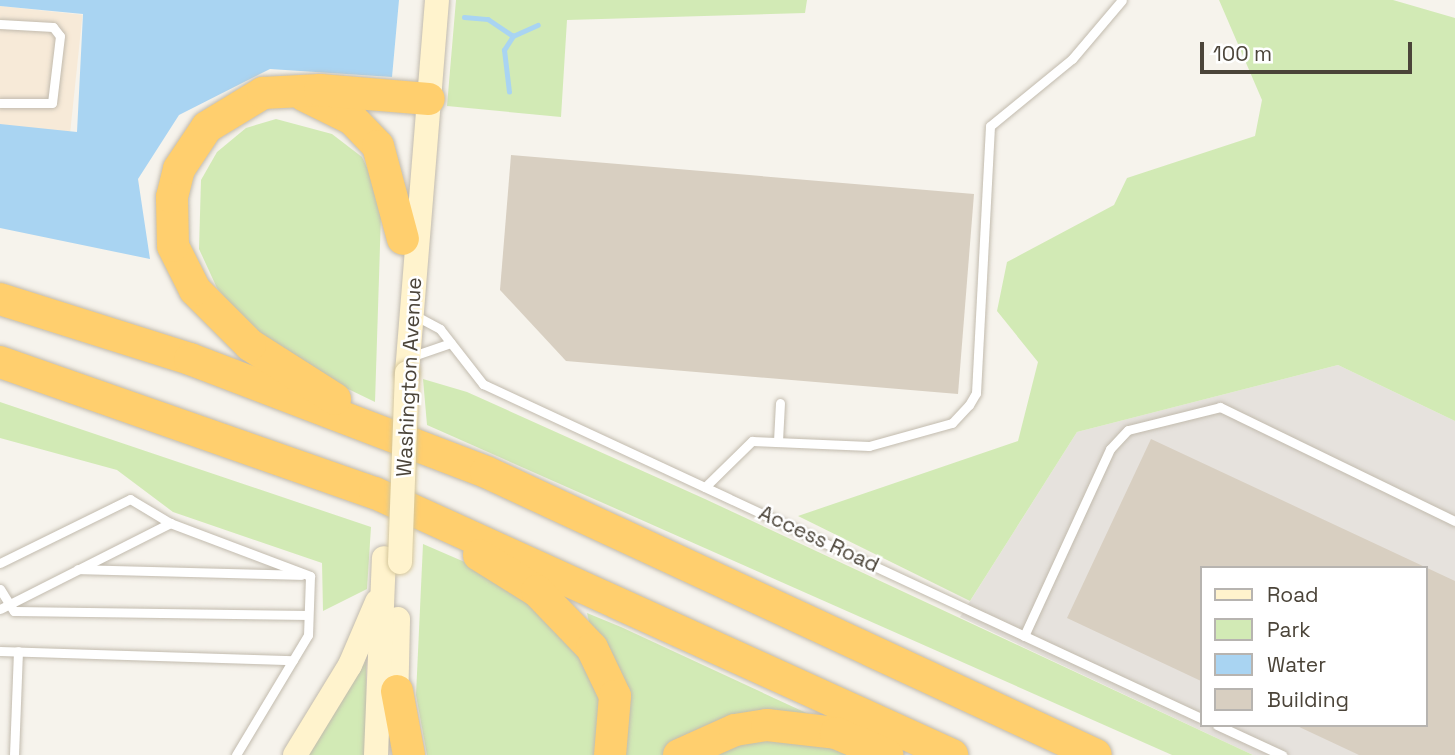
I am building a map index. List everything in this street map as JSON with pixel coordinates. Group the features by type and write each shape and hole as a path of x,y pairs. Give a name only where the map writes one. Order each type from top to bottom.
{"highway":[{"path":"291,92 338,110 378,146 402,239"},
{"path":"367,424 231,330 195,290 173,246 172,197 190,146 239,103 291,92 421,99"},
{"path":"0,299 367,424 604,523 1096,755"},
{"path":"0,362 375,493 952,755"},
{"path":"375,493 419,528 537,591 573,622 615,696 610,755"},
{"path":"397,691 409,755"},
{"path":"679,755 735,730 767,725 836,733 887,755"}],"main road":[{"name":"Washington Avenue","path":"403,368 411,313 421,99 421,0"},
{"name":"Washington Avenue","path":"395,755 397,691 392,560 403,368 402,239 437,0"},
{"name":"Washington Avenue","path":"376,755 384,585 392,560"},
{"path":"295,755 350,665 384,585"}],"lane":[{"path":"705,488 743,445 778,441 869,446 952,424 969,405 976,393 990,126 1072,59 1122,0"},
{"path":"0,24 53,27 60,36 52,103 0,103"},
{"name":"Access Road","path":"411,313 451,344 482,384 1200,718"},
{"path":"403,368 451,344"},
{"path":"778,441 780,403"},
{"path":"1024,636 1110,449 1128,430 1220,407 1455,521"},
{"path":"0,563 130,499 170,523 310,576"},
{"path":"0,608 170,523"},
{"path":"78,569 310,576"},
{"path":"236,755 308,635 310,576"},
{"path":"0,589 14,611 308,615"},
{"path":"0,651 293,660"},
{"path":"14,755 18,651"},
{"path":"1221,727 1282,755"}],"shaded area":[{"path":"0,6 83,15 70,132 0,125"},
{"path":"1338,365 1455,421 1455,755 1253,755 960,617 1077,432"}],"green space":[{"path":"456,0 807,0 805,13 567,20 561,117 447,106"},
{"path":"1219,0 1393,0 1455,18 1455,421 1338,365 1077,432 970,601 798,516 1018,441 1038,362 997,311 1007,262 1114,205 1127,178 1255,136 1262,100"},
{"path":"276,119 332,134 362,157 376,187 381,215 375,402 307,369 251,328 217,288 199,249 201,180 217,152 246,128"},
{"path":"423,379 467,392 705,499 1253,755 1172,755 427,425"},
{"path":"0,402 371,527 367,589 323,611 322,563 173,512 117,470 0,438"},
{"path":"423,544 497,576 577,643 607,704 601,755 427,755 416,695"},
{"path":"587,613 828,723 669,755 621,755"},
{"path":"366,661 367,755 305,755 337,703"},
{"path":"764,734 870,755 697,755"}],"water":[{"path":"0,0 399,0 392,77 270,69 179,115 138,179 150,259 0,228 0,124 77,132 83,14 0,6"}],"building":[{"path":"511,155 974,194 958,394 566,361 500,290"},
{"path":"1151,439 1423,566 1200,566 1200,681 1067,618"},
{"path":"1427,568 1455,581 1455,755 1359,755 1299,727 1427,727"}],"waterway":[{"path":"464,17 488,19 513,36 538,25"},
{"path":"509,92 504,50 513,36"}]}
